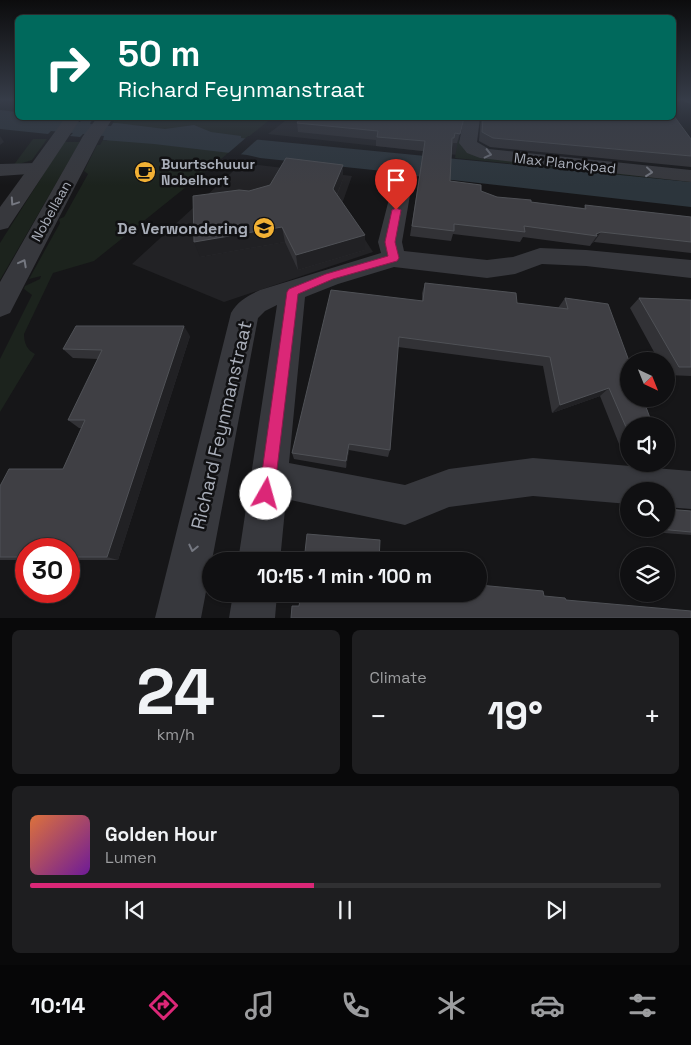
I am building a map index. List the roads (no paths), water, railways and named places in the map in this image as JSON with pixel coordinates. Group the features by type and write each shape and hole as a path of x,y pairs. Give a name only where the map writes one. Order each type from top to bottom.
{"street":[{"path":"0,223 65,128"},
{"name":"Nobellaan","path":"0,306 98,128"},
{"name":"Max Planckpad","path":"470,128 468,143 473,149 486,154 691,176"},
{"path":"0,170 36,169"},
{"path":"394,258 390,242 400,195"},
{"name":"Richard Feynmanstraat","path":"178,618 245,313 255,304 330,277 394,258 487,269 515,265 540,256 550,256 691,269"},
{"path":"259,552 292,292"},
{"path":"268,477 406,505 449,488 533,476 691,490"},
{"path":"252,618 254,602"}],"place":[{"name":"Buurtschuuur Nobelhort","path":"145,172"},
{"name":"De Verwondering","path":"264,228"}]}
